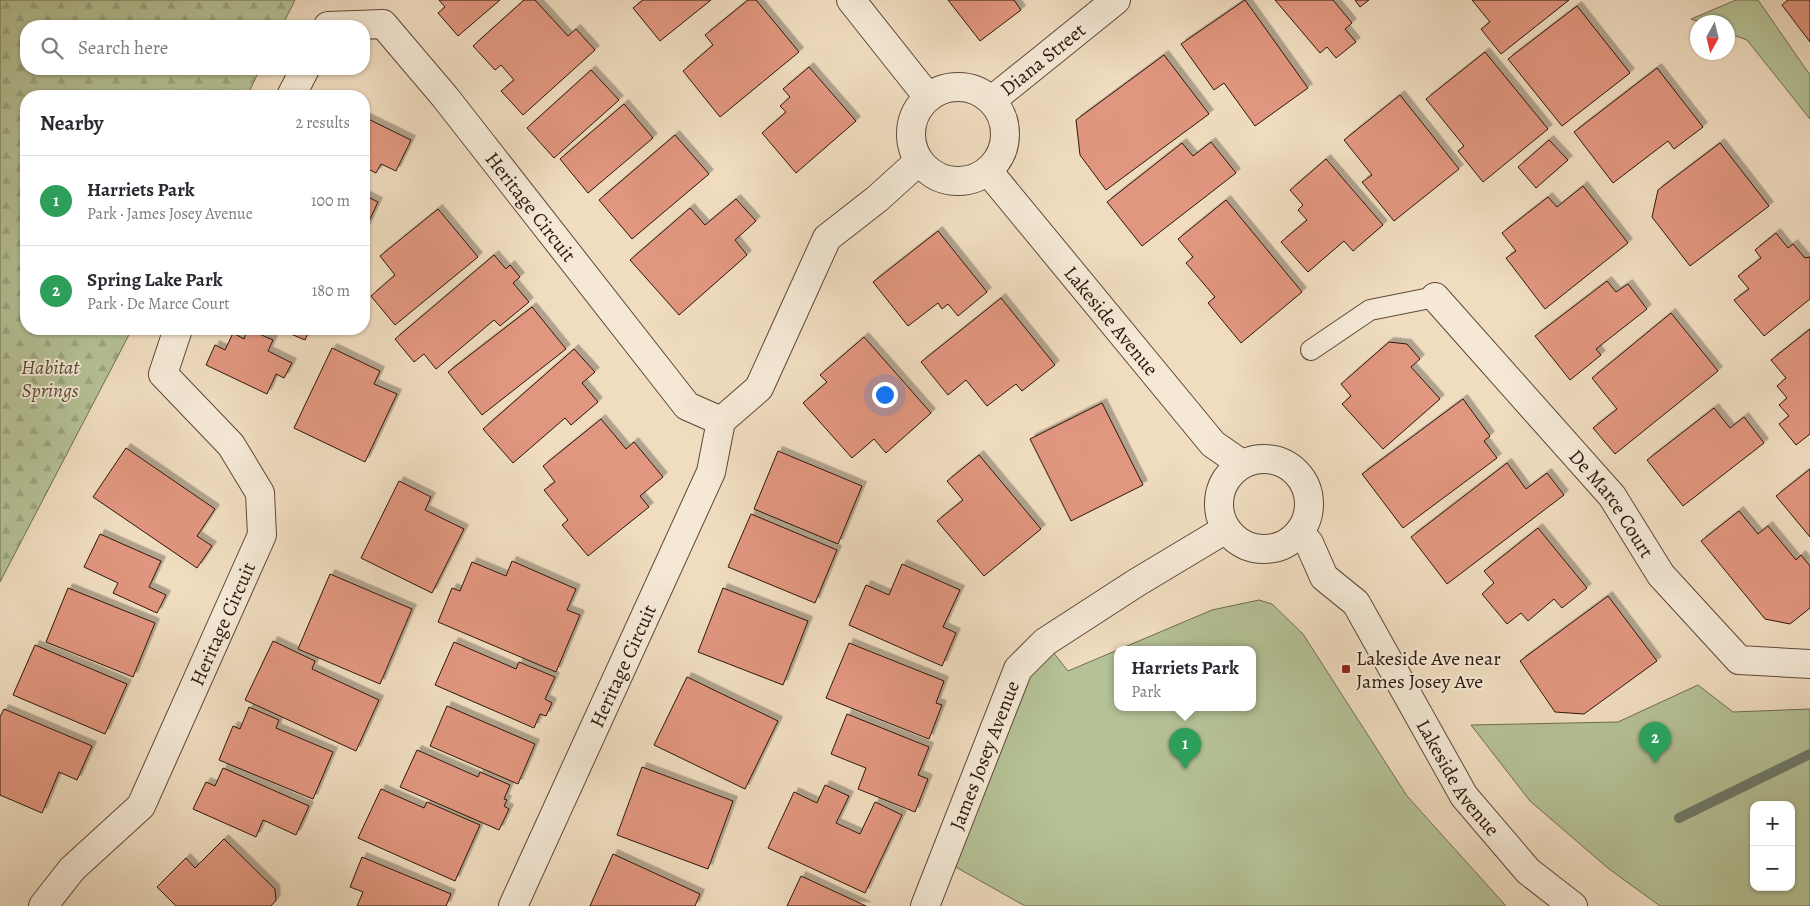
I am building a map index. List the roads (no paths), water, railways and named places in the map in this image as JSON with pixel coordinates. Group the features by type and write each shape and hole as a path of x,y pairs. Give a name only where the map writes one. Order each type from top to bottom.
{"street":[{"path":"850,0 928,97"},
{"name":"Diana Street","path":"992,100 1116,0"},
{"name":"Heritage Circuit","path":"370,24 383,24 445,97 686,406 721,422 711,472 513,906"},
{"path":"293,90 302,75"},
{"path":"954,86 974,90 992,100 1001,113 1005,128 1004,144 998,159 988,170 974,178 959,181 944,179 930,172 919,161 913,148 910,134 912,120 918,108 928,97 940,90 954,86"},
{"path":"721,422 759,388 827,238 877,199 919,161"},
{"name":"Lakeside Avenue","path":"988,170 1213,444 1242,464"},
{"name":"De Marce Court","path":"1436,297 1612,496 1662,575 1739,660 1810,664"},
{"name":"Heritage Circuit","path":"43,906 72,869 141,806 262,535 260,493 230,445 163,374 176,335"},
{"path":"1257,459 1273,459 1287,465 1299,475 1307,489 1309,504 1307,520 1299,533 1288,542 1276,548 1261,550 1235,540 1226,529 1219,508 1222,486 1230,473 1242,464 1257,459"},
{"name":"James Josey Avenue","path":"926,906 1018,669 1044,642 1136,583 1226,529"},
{"name":"Lakeside Avenue","path":"1299,533 1309,543 1324,577 1356,604 1464,796 1528,871 1573,906"}],"lane":[{"path":"1311,350 1370,310 1436,297"}],"waterway":[{"path":"1679,818 1810,754"}],"place":[{"name":"Lakeside Ave near James Josey Ave","path":"1346,669"},
{"name":"Spring Lake Park","path":"1655,763"},
{"name":"Harriets Park","path":"1185,769"}],"park label":[{"name":"Habitat Springs","path":"50,378"}]}
